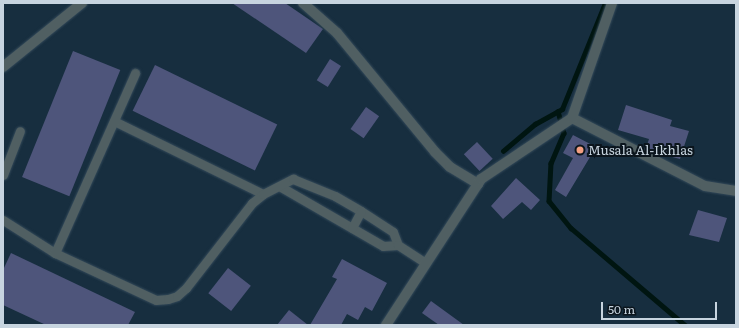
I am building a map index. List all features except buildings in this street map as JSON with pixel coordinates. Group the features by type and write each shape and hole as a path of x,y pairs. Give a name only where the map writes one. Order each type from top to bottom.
{"street":[{"path":"3,66 82,3"},
{"path":"303,3 337,33 435,152 450,167 478,184"},
{"path":"386,325 481,179 572,118 612,3"},
{"path":"572,118 705,186 736,191"}],"lane":[{"path":"55,253 135,73"},
{"path":"114,121 263,194"},
{"path":"3,175 20,131"},
{"path":"3,220 55,253 156,300 168,300 178,296 186,288 252,203 263,194 281,187 286,181 293,179 335,196 361,211 393,232 398,245 426,263"},
{"path":"281,187 383,246 398,245"},
{"path":"352,228 361,211"}],"waterway":[{"path":"503,151 535,124 562,109 605,3"},
{"path":"558,111 564,133 551,163 549,201 571,228 685,325"}],"place":[{"name":"Musala Al-Ikhlas","path":"580,150"}]}
